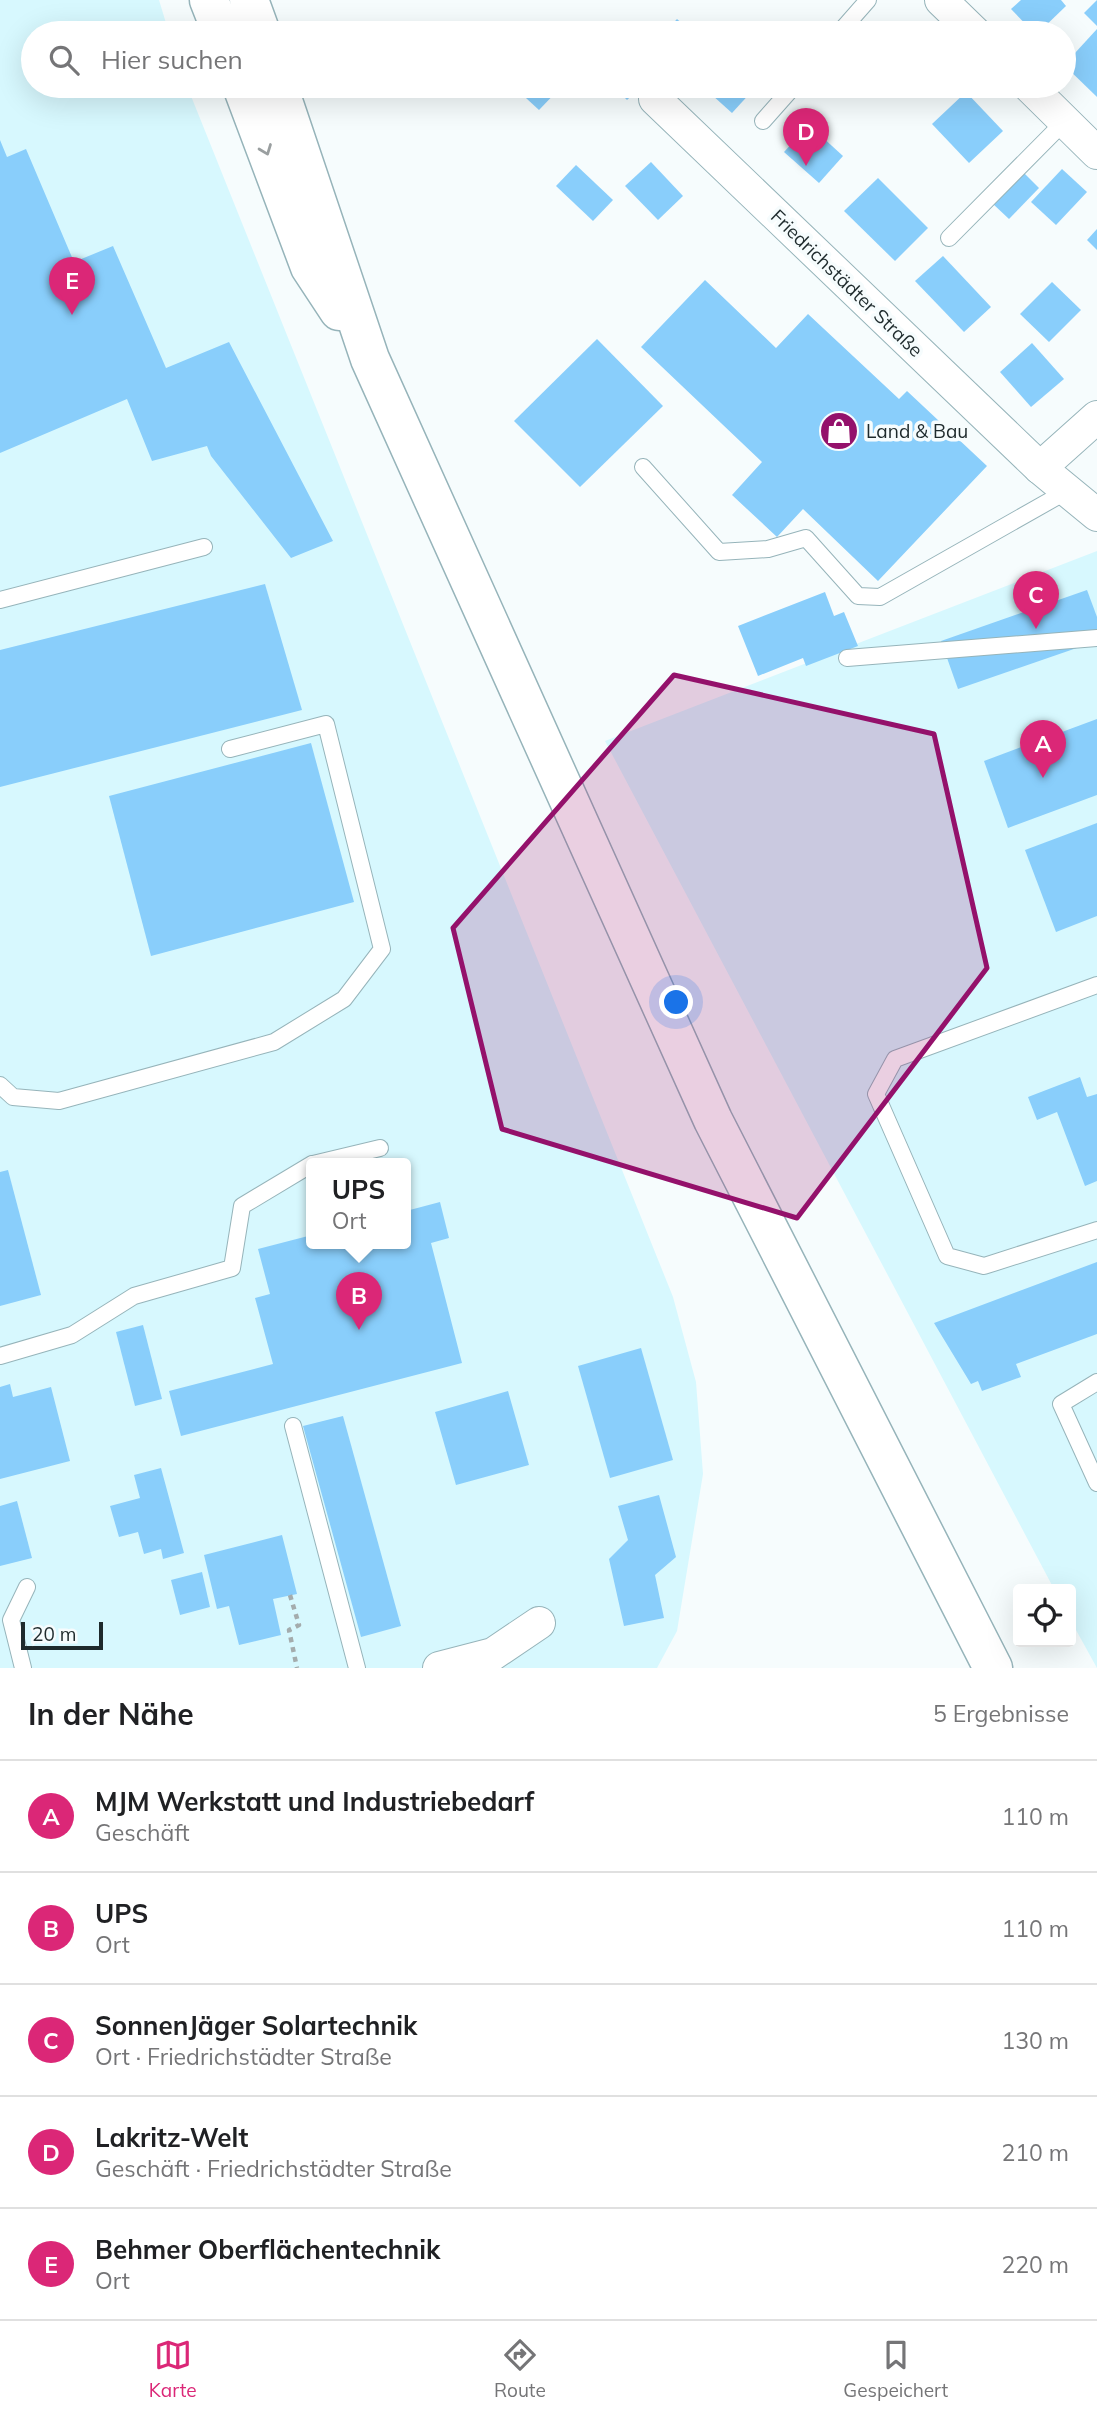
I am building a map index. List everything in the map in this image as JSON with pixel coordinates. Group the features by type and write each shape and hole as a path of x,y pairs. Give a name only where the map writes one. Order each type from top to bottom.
{"main road":[{"path":"209,0 217,21"},
{"path":"249,0 257,21"},
{"path":"247,98 310,267 370,359"},
{"path":"282,98 370,359 713,1120 993,1668"}],"street":[{"path":"940,0 962,21"},
{"path":"1041,98 1097,153"},
{"name":"Friedrichstädter Straße","path":"655,99 1040,468 1097,515"},
{"path":"1040,468 1097,417"},
{"path":"439,1668 493,1654 539,1623"}],"lane":[{"path":"850,21 868,0"},
{"path":"763,121 783,98"},
{"path":"949,238 1065,121"},
{"path":"643,467 719,552 768,549 806,538 858,596 880,597 1067,491"},
{"path":"0,600 204,547"},
{"path":"847,658 1097,638"},
{"path":"0,1085 13,1097 59,1101 274,1042 344,999 382,949 326,724 229,749"},
{"path":"1097,985 895,1059 876,1094 947,1256 984,1266 1097,1230"},
{"path":"339,1158 380,1149"},
{"path":"0,1356 72,1335 134,1296 232,1268 243,1206 306,1168"},
{"path":"1097,1382 1060,1404 1097,1483"},
{"path":"293,1426 357,1668"},
{"path":"23,1668 11,1620 27,1587"}],"path":[{"path":"290,1595 299,1625 289,1630 297,1668"}],"highlighted area":[{"path":"674,675 934,734 987,968 797,1218 502,1129 453,928"}],"shaded area":[{"path":"0,0 159,0 165,21 21,21 21,98 192,98 673,1297 696,1382 703,1474 677,1631 657,1668 0,1668"},
{"path":"1097,551 1097,1668 1076,1630 1076,1584 1051,1584 605,741"}],"building":[{"path":"1021,0 1061,0 1066,6 1050,21 1022,21 1011,9"},
{"path":"1097,0 1097,26 1084,13"},
{"path":"1097,29 1097,97 1076,77 1076,52"},
{"path":"526,98 550,98 539,110"},
{"path":"715,98 746,98 732,113"},
{"path":"960,98 972,98 1003,131 969,163 932,124"},
{"path":"809,125 843,156 819,183 784,152"},
{"path":"0,140 7,157 26,149 74,262 113,246 166,368 229,342 333,541 291,558 211,456 207,446 152,461 127,399 0,453"},
{"path":"651,162 683,196 658,220 625,186"},
{"path":"576,165 613,200 593,221 556,186"},
{"path":"1062,169 1087,192 1056,225 1031,202"},
{"path":"1023,172 1039,188 1009,219 992,203"},
{"path":"878,178 928,228 895,261 844,211"},
{"path":"1097,229 1097,250 1087,240"},
{"path":"943,256 991,307 964,332 915,281"},
{"name":"Land & Bau","path":"705,280 776,348 808,314 899,399 907,391 987,466 878,581 803,509 777,537 732,495 762,462 641,347"},
{"path":"1052,282 1081,310 1049,342 1020,314"},
{"path":"597,339 663,406 580,487 514,421"},
{"path":"1032,343 1064,379 1031,407 1000,372"},
{"path":"265,584 302,710 0,787 0,650"},
{"path":"1087,590 1097,617 1097,641 958,689 941,641"},
{"path":"825,592 834,616 844,612 858,646 806,666 803,658 758,676 738,626"},
{"path":"1097,719 1097,795 1008,828 984,761"},
{"path":"311,743 354,902 151,956 109,796"},
{"path":"1097,823 1097,916 1056,932 1025,850"},
{"path":"1080,1077 1087,1097 1097,1094 1097,1181 1085,1186 1057,1112 1037,1120 1028,1097"},
{"path":"8,1170 41,1295 0,1306 0,1172"},
{"path":"440,1202 449,1238 431,1243 462,1363 181,1436 169,1391 273,1364 255,1298 270,1294 258,1249 306,1237 306,1249 411,1249 411,1210"},
{"path":"1097,1262 1097,1334 1016,1364 1021,1377 982,1391 978,1381 971,1384 934,1323"},
{"path":"143,1325 162,1399 135,1406 116,1332"},
{"path":"641,1348 673,1460 610,1478 578,1366"},
{"path":"10,1384 13,1397 51,1387 70,1461 0,1479 0,1387"},
{"path":"508,1391 529,1465 456,1485 435,1412"},
{"path":"343,1416 401,1626 361,1637 303,1426"},
{"path":"161,1468 184,1553 163,1559 161,1549 144,1554 138,1532 119,1537 110,1506 140,1498 134,1475"},
{"path":"659,1495 676,1557 655,1575 664,1618 624,1626 609,1559 628,1540 618,1506"},
{"path":"17,1501 32,1558 0,1566 0,1506"},
{"path":"282,1535 297,1594 273,1599 281,1635 239,1645 229,1606 217,1609 204,1555"},
{"path":"202,1572 210,1607 180,1615 171,1580"}],"place":[{"name":"Lakritz-Welt","path":"806,166"},
{"name":"Behmer Oberflächentechnik","path":"72,315"},
{"name":"Land & Bau","path":"839,431"},
{"name":"SonnenJäger Solartechnik","path":"1036,629"},
{"name":"MJM Werkstatt und Industriebedarf","path":"1043,778"},
{"name":"UPS","path":"359,1330"}]}
